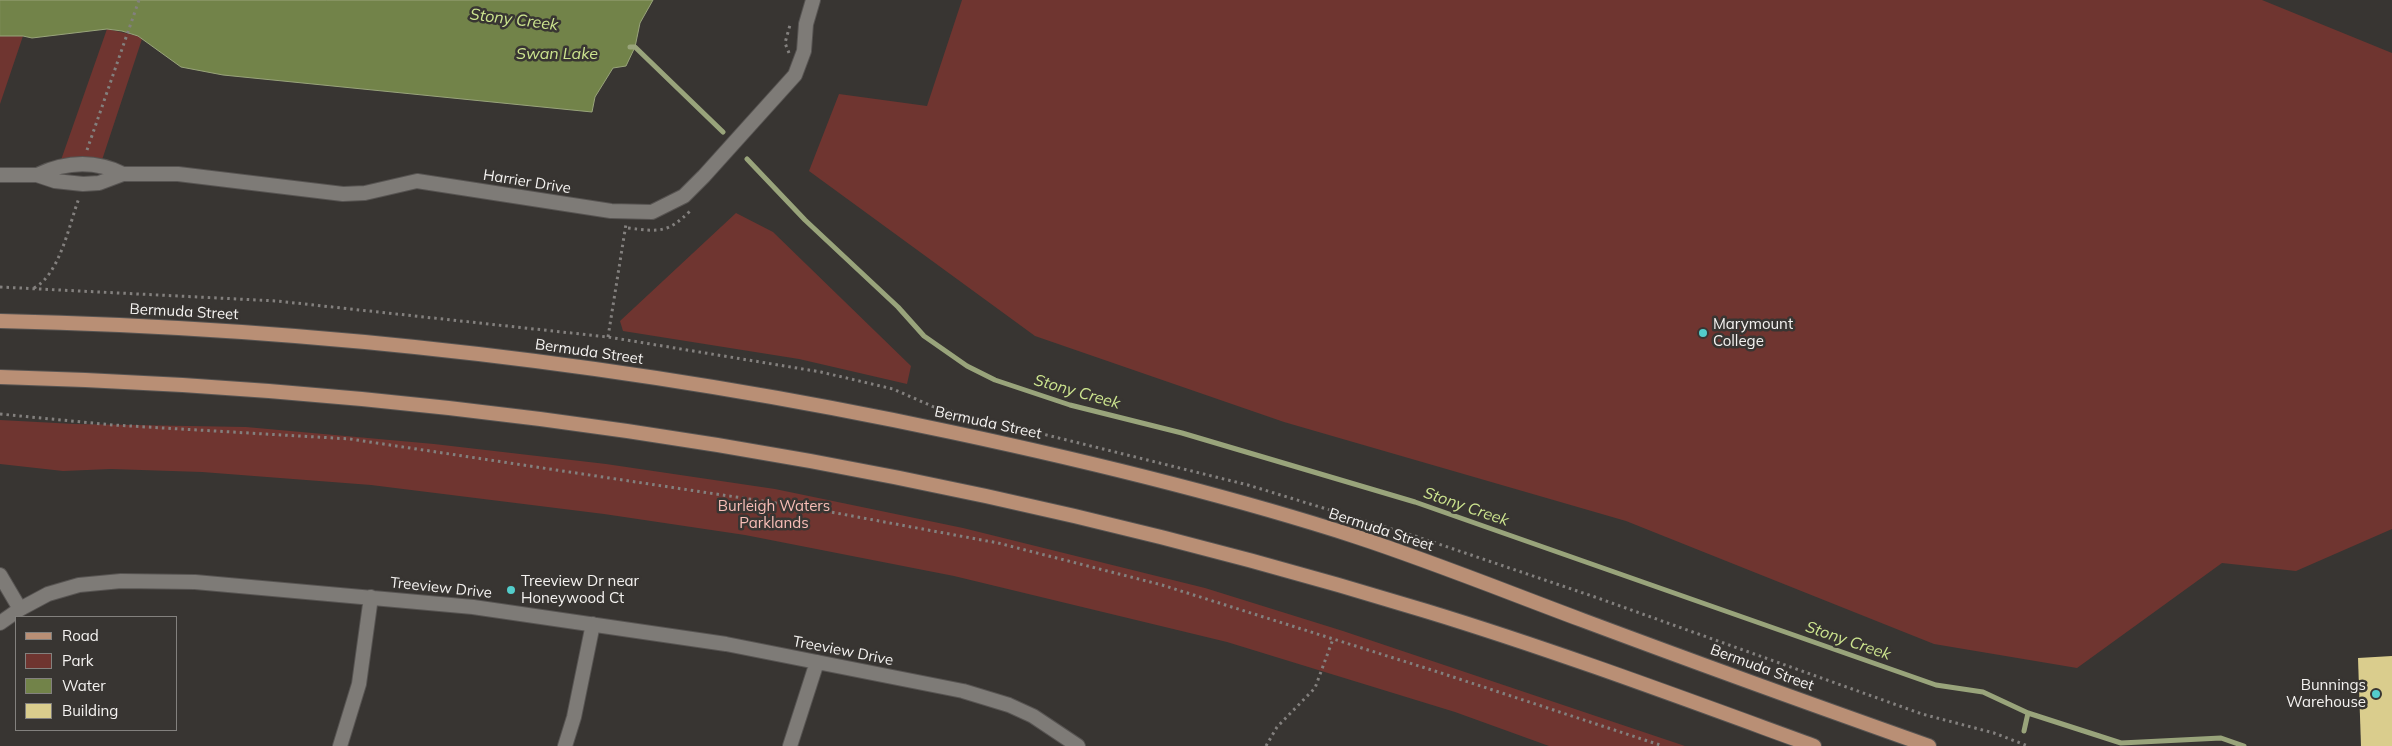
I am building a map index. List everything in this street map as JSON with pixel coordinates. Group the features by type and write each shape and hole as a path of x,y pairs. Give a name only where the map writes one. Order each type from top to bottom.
{"main road":[{"name":"Bermuda Street","path":"0,321 151,326 283,335 503,356 768,395 1036,450 1205,493 1355,537 1929,746"},
{"path":"0,377 220,386 390,400 560,420 848,467 1095,521 1423,610 1602,669 1814,746"}],"street":[{"name":"Harrier Drive","path":"0,175 37,175 55,181 83,184 99,183 123,174 178,174 343,194 365,194 418,181 628,212 652,212 684,196 795,76 801,63 806,24 813,0"},
{"name":"Harrier Drive","path":"37,175 54,166 83,164 110,168 123,174"},
{"path":"0,575 20,609"},
{"name":"Treeview Drive","path":"0,623 20,609 48,594 80,585 121,581 195,582 473,607 726,644 991,698 1032,716 1078,746"},
{"path":"340,746 359,684 371,598"},
{"path":"565,746 576,708 593,624"},
{"path":"790,746 817,662"}],"path":[{"path":"127,38 139,0"},
{"path":"608,337 628,212"},
{"path":"0,414 113,425 350,439 809,508 998,543 1162,585 1663,746"},
{"path":"1266,746 1277,726 1315,688 1333,639"}],"green space":[{"name":"Marymount College","path":"962,0 2262,0 2392,53 2392,529 2296,571 2222,563 2077,668 1934,644 1626,521 1284,422 1035,336 809,171 839,94 927,106"},
{"path":"107,29 138,36 142,39 102,160 71,158 61,160"},
{"path":"0,36 23,36 0,104"},
{"path":"736,213 773,232 911,366 907,384 799,359 623,331 620,321"},
{"name":"Burleigh Waters Parklands","path":"0,420 75,424 246,427 434,444 606,464 775,489 963,528 1205,588 1343,631 1685,746 1549,746 1455,712 1227,642 954,576 745,535 604,514 371,485 202,472 111,469 63,471 0,464"}],"water":[{"name":"Swan Lake","path":"0,0 653,0 640,23 635,47 626,66 613,68 595,97 592,112 223,75 181,67 138,36 107,29 32,38 0,36"}],"building":[{"name":"Bunnings Warehouse","path":"2392,656 2392,746 2361,746 2358,658"}],"waterway":[{"name":"Stony Creek","path":"630,47 635,47 723,132"},
{"name":"Stony Creek","path":"747,159 805,220 898,307 924,336 967,366 995,380 1070,405 1182,433 1415,502 1936,685 1983,692 2028,713 2121,743 2221,738 2244,746"},
{"path":"2024,731 2028,713"}],"place":[{"name":"Marymount College","path":"1703,333"},
{"name":"Treeview Dr near Honeywood Ct","path":"511,590"},
{"name":"Bunnings Warehouse","path":"2376,694"}]}
